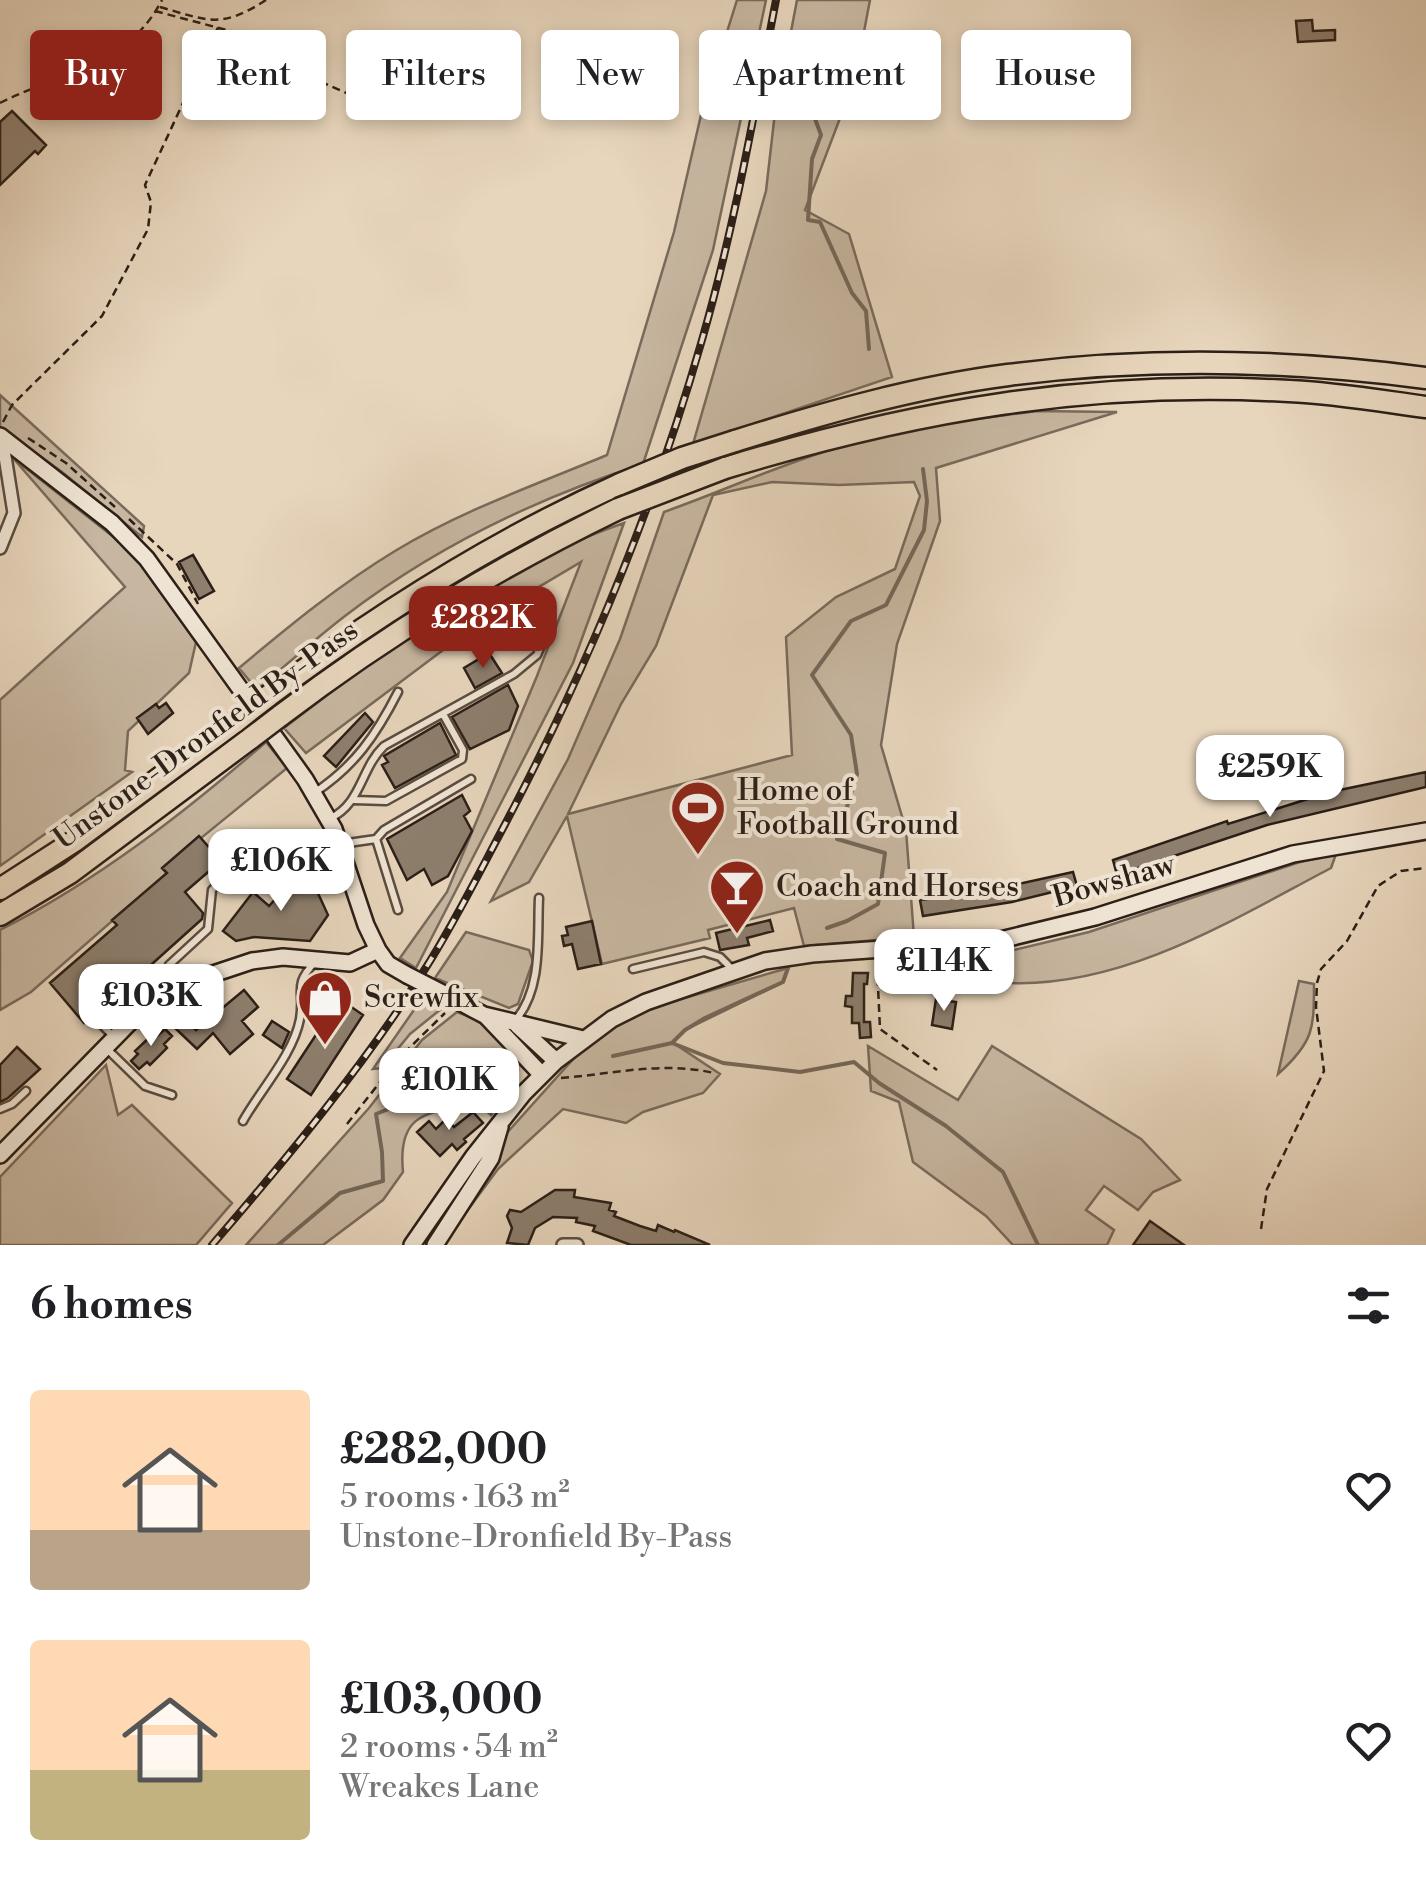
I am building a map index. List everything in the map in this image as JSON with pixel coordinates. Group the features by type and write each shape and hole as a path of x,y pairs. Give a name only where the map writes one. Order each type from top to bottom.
{"highway":[{"name":"Unstone-Dronfield By-Pass","path":"0,889 130,802 267,697 411,595 537,523 682,458 824,413 1008,375 1109,366 1226,364 1339,368 1426,378"},
{"name":"Unstone-Dronfield By-Pass","path":"0,915 70,873 418,618 517,558 618,508 725,468 920,416 997,402 1096,392 1194,388 1292,391 1426,407"}],"main road":[{"path":"2,434 112,523 148,559 314,793 340,844 366,925 388,964 484,1014 583,1040"},
{"name":"Bowshaw","path":"412,1245 472,1157 549,1068 612,1019 646,1002 766,961 876,948 1004,940 1096,918 1292,854 1426,830"},
{"path":"1,1152 140,1012 174,991 252,961 283,957 350,963 378,950"},
{"path":"484,1014 549,1068"},
{"path":"514,1022 549,1068"},
{"path":"435,1245 490,1158 500,1124"}],"street":[{"path":"0,548 14,513 2,434"},
{"path":"563,1245 577,1245"}],"lane":[{"path":"328,819 354,800 376,754 529,663 550,623"},
{"path":"314,793 340,776 362,754 398,692"},
{"path":"354,800 386,801 462,758 463,750 442,714"},
{"path":"340,844 376,839 384,830 471,779"},
{"path":"376,839 398,910"},
{"path":"174,991 169,965 208,929 212,890 250,850"},
{"path":"514,1022 523,1012 535,981 540,898"},
{"path":"1002,986 1004,940"},
{"path":"633,970 704,952 720,958 734,971"},
{"path":"243,1121 297,1031 302,1005 298,987 316,961"},
{"path":"139,979 100,1015 100,1023 145,1086 172,1095"},
{"path":"0,1108 12,1104 26,1091"}],"path":[{"path":"0,102 102,62 134,38 162,0"},
{"path":"2,434 12,405 102,316 136,255 148,229 151,202 145,186 219,25 266,0"},
{"path":"157,9 219,25 286,67 346,93"},
{"path":"1261,1229 1267,1189 1324,1071 1316,1007 1316,984 1321,970 1347,941 1378,886 1401,871 1426,868"},
{"path":"876,948 880,1029 936,1070"},
{"path":"347,1124 426,1028 456,1000"},
{"path":"500,1124 499,1092 509,1076 514,1056"},
{"path":"549,1068 562,1078 647,1067 686,1067 714,1074"}],"shaded area":[{"path":"737,0 766,0 760,30 728,30"},
{"path":"797,0 870,0 864,30 791,30"},
{"path":"700,120 741,120 713,250 643,464 526,509 414,568 345,616 257,690 239,668 374,564 472,511 607,455 674,232"},
{"path":"839,120 805,210 849,234 892,377 693,444 766,191 774,121"},
{"path":"0,395 144,526 142,537 0,427"},
{"path":"1037,411 1117,412 936,468 940,521 897,644 881,745 906,830 914,937 804,946 794,908 708,930 710,938 602,964 567,816 529,882 491,901 568,759 620,639 664,512 863,440","holes":["772,482 914,482 920,496 895,569 836,597 786,637 792,755 568,814 621,704 656,646 713,495"]},
{"path":"13,458 130,550 196,642 189,673 128,731 125,770 132,772 0,866 0,700 125,587"},
{"path":"624,523 573,663 416,968 400,958 447,892 581,562 483,620 306,753 284,728 404,639 489,586 532,562"},
{"path":"266,742 287,768 163,869 167,873 31,992 0,1010 0,930 71,890 139,844"},
{"path":"1336,854 1331,868 1216,928 1136,962 1095,974 1010,983 1010,976 926,980 925,970 887,975 888,956 1014,950 1089,932 1300,862"},
{"path":"466,932 529,950 533,961 518,1004 509,1008 435,978"},
{"path":"788,968 783,982 685,1030 672,1042 720,1074 703,1093 643,1112 626,1123 563,1109 498,1169 464,1215 505,1135 585,1046 608,1029 650,1008"},
{"path":"1299,981 1314,984 1310,1034 1299,1053 1278,1074"},
{"path":"425,994 437,999 441,1009 410,1034 382,1068 373,1069"},
{"path":"457,1012 499,1036 515,1055 517,1076 491,1115 478,1103 420,1118 405,1137 403,1172 383,1200 323,1245 246,1245 369,1108 422,1040"},
{"path":"868,1046 958,1100 992,1046 1141,1139 1180,1180 1153,1192 1138,1210 1104,1186 1086,1210 1114,1230 1107,1245 1013,1245 986,1216 913,1162 899,1102 871,1091"},
{"path":"106,1065 118,1115 132,1105 232,1203 196,1245 0,1245 0,1177"}],"building":[{"path":"1312,20 1313,31 1335,30 1335,40 1298,42 1296,21"},
{"path":"12,111 46,145 0,185 0,122"},
{"path":"193,555 214,591 199,599 179,562"},
{"path":"489,653 502,673 475,688 464,668"},
{"path":"508,685 518,706 509,730 470,749 452,717"},
{"path":"166,703 173,713 148,734 137,718 156,704 159,708"},
{"path":"365,713 373,722 336,767 324,756"},
{"path":"440,723 456,755 395,788 382,765 388,762 384,756"},
{"path":"1426,772 1426,787 1267,825 1117,875 1113,860 1227,821 1228,824 1330,792"},
{"path":"462,795 470,811 464,816 472,831 448,876 432,885 424,869 407,880 387,839"},
{"path":"199,836 221,861 185,892 203,913 202,919 142,973 134,974 84,1023 50,983 117,925 112,920 167,873 162,868"},
{"path":"302,870 311,878 328,915 310,941 254,937 236,941 223,931 253,892 269,906"},
{"path":"1073,872 1077,886 1012,902 923,916 920,900 986,891"},
{"name":"Coach and Horses","path":"770,920 773,931 747,938 749,945 720,950 716,933"},
{"path":"592,921 601,964 578,969 572,944 564,946 562,936 568,935 566,927"},
{"path":"853,973 868,973 864,984 864,1022 870,1022 871,1037 860,1038 859,1023 852,1023 852,1007 845,1006 846,996 852,996"},
{"path":"244,990 258,1007 242,1021 253,1034 230,1054 213,1033 197,1049 174,1027 184,1018 196,1030"},
{"name":"Screwfix","path":"334,995 363,1015 311,1095 287,1079 329,1015 323,1012"},
{"path":"936,999 956,1002 952,1029 932,1025"},
{"path":"272,1021 289,1032 282,1048 263,1035"},
{"path":"165,1029 172,1036 164,1044 167,1048 150,1065 147,1062 139,1069 131,1061 138,1054 135,1051 154,1033 157,1036"},
{"path":"17,1047 40,1069 0,1102 0,1065"},
{"path":"473,1112 483,1123 457,1150 452,1144 440,1156 417,1132 429,1121 436,1129 446,1119 454,1127"},
{"path":"555,1190 575,1190 574,1197 611,1203 609,1210 616,1212 614,1216 656,1231 658,1225 675,1230 710,1245 631,1245 593,1231 595,1226 576,1222 577,1218 553,1217 535,1228 528,1245 507,1243 512,1228 507,1216 510,1210 521,1212"},
{"path":"1150,1221 1184,1245 1133,1245"}],"waterway":[{"path":"815,120 821,135 812,159 808,220 820,222 852,293 866,311 869,349"},
{"path":"827,928 878,904 885,853 837,839 857,774 851,735 812,675 851,621 886,605 924,530 927,501 923,469"},
{"path":"613,1056 672,1043 705,1018 783,982 788,968"},
{"path":"672,1043 723,1063 800,1072 854,1062 946,1126 1003,1172 1038,1245"},
{"path":"278,1245 340,1193 383,1181 376,1114 470,1082"}],"railway":[{"path":"212,1245 324,1111 425,969 502,830 589,651 662,467 702,340 734,214 776,0"}],"place":[{"name":"Home of Football Ground","path":"698,857"},
{"name":"Coach and Horses","path":"737,936"},
{"name":"Screwfix","path":"325,1047"}]}
